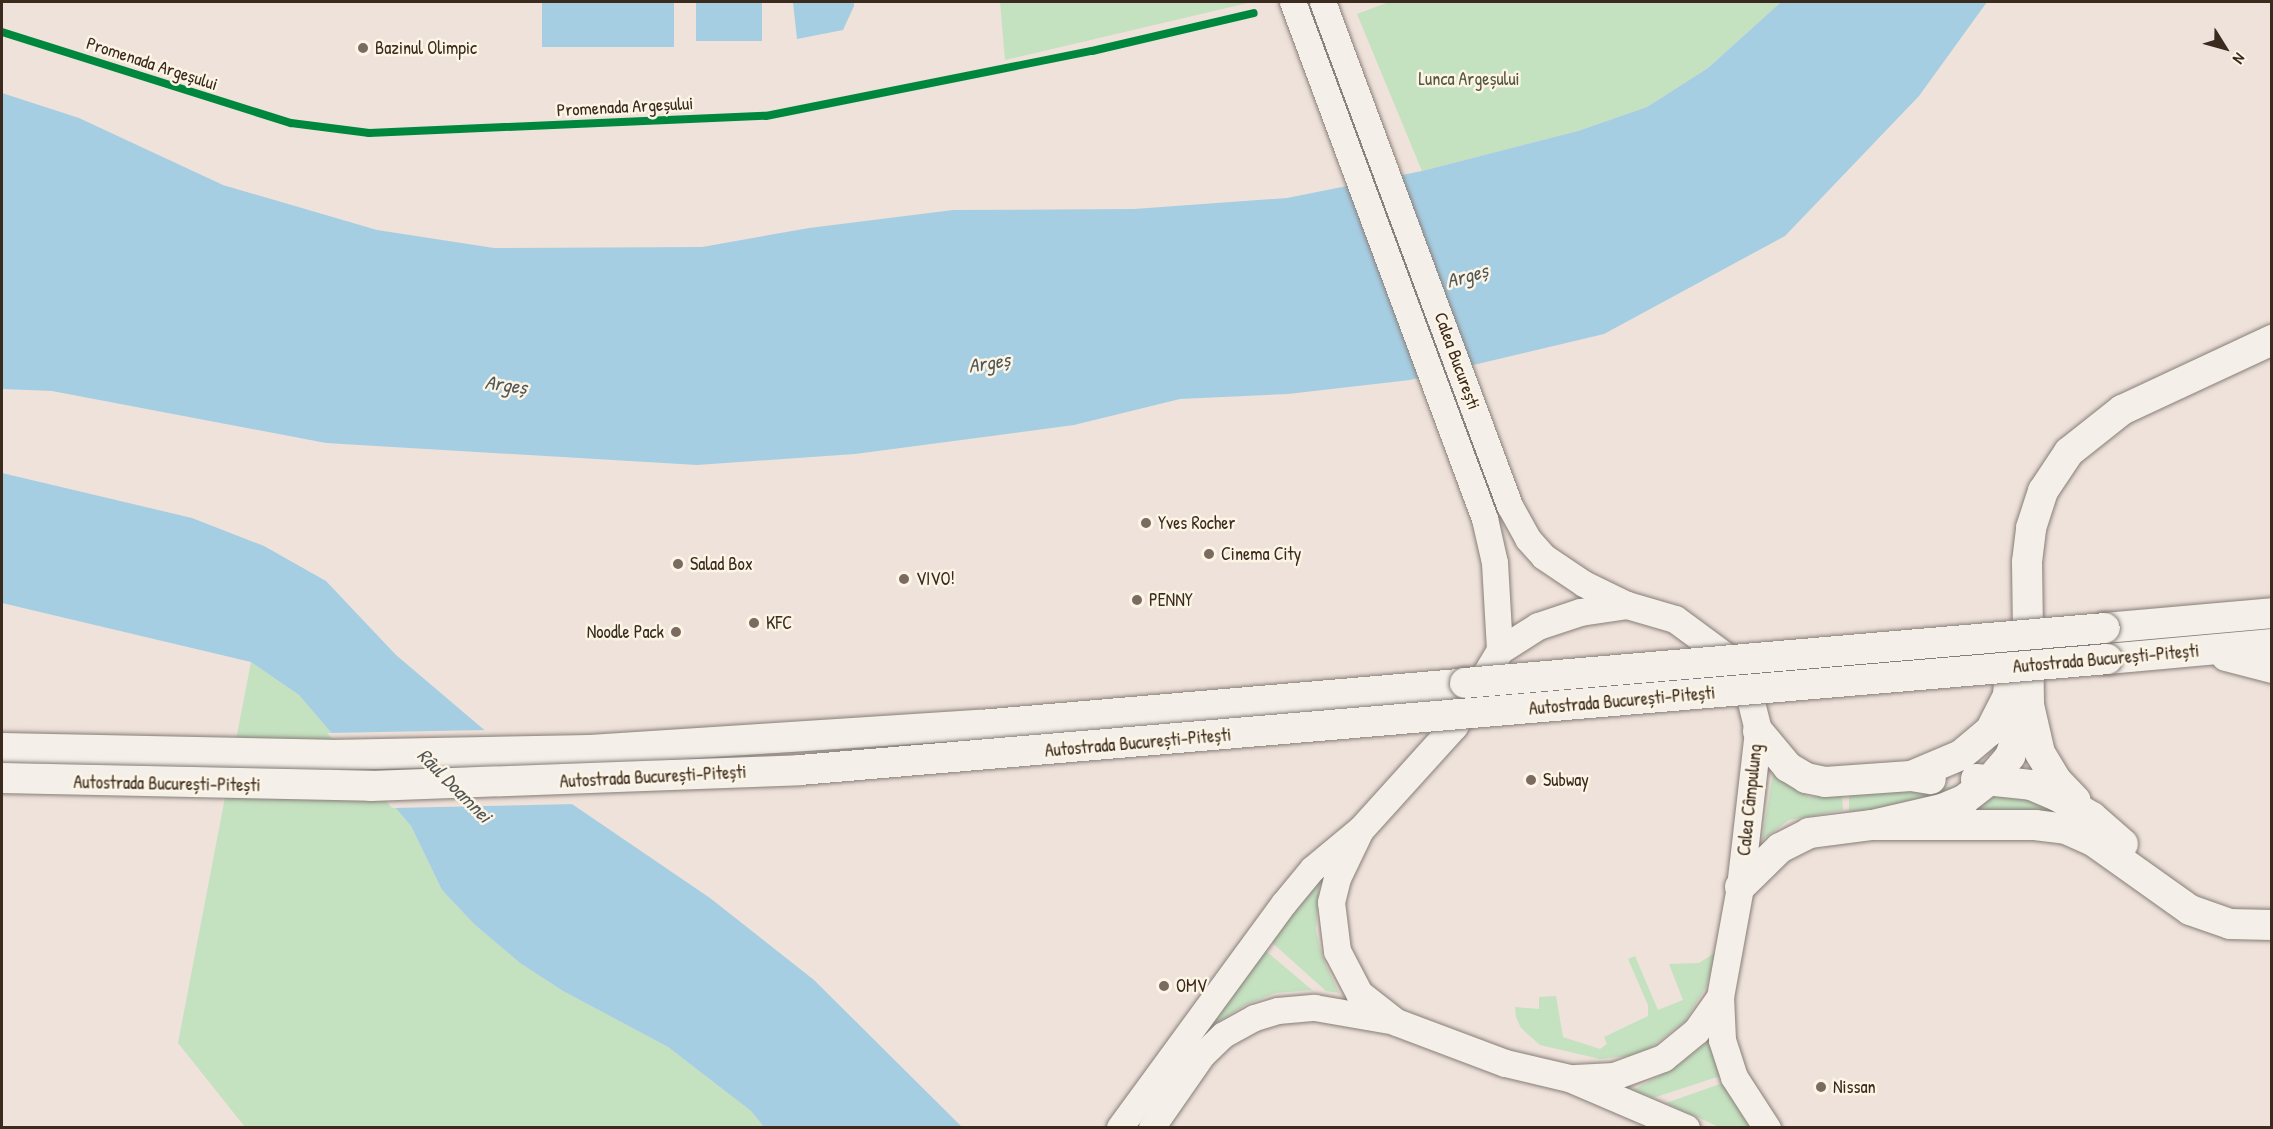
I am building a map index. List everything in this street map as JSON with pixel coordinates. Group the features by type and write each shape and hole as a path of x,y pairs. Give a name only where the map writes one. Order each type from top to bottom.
{"highway":[{"path":"1911,776 1977,746 2001,714 2011,672 2013,541 2024,496 2045,455 2068,430 2110,399 2271,323"},
{"path":"2271,340 2122,410 2081,440 2058,465 2034,517 2027,562 2029,704 2040,753 2049,770 2092,817 2182,890 2223,906 2271,907"},
{"name":"Calea Câmpulung","path":"1396,1022 1359,993 1336,951 1331,902 1337,878 1360,830 1454,726 1500,650 1539,626 1569,615 1627,605 1675,620 1728,658 1740,674 1758,731 1740,887 1720,997 1722,1040 1734,1077 1767,1128"},
{"name":"Autostrada București-Pitești","path":"2,748 330,755 688,745 980,725 2271,613"},
{"name":"Autostrada București-Pitești","path":"2,778 371,786 777,771 2271,644"},
{"path":"2203,650 2271,668"},
{"path":"1872,825 1942,809 1965,799 1991,779 2010,756 2029,704"},
{"path":"1758,731 1781,760 1806,778 1825,782 1911,776 1991,779 2031,785 2092,817"},
{"path":"1740,887 1792,840 1809,832 1872,825 2035,825 2066,829 2092,841 2190,910 2230,924 2271,925"},
{"path":"1569,1078 1614,1076 1664,1058 1696,1031 1720,997"},
{"path":"1396,1022 1505,1063 1569,1078 1686,1128"}],"main road":[{"name":"Calea București","path":"1293,2 1473,483 1495,563 1500,650"},
{"name":"Calea București","path":"1323,2 1499,473 1523,530 1544,557 1584,584 1627,605"},
{"path":"1120,1128 1284,904 1313,869 1360,830"},
{"path":"1152,1128 1202,1056 1224,1035 1255,1018 1278,1011 1315,1008 1396,1022"}],"green space":[{"path":"1000,2 1252,2 1005,60"},
{"name":"Lunca Argeșului","path":"1389,2 1781,2 1708,68 1647,107 1578,131 1422,171 1357,14"},
{"path":"251,662 299,695 411,826 442,890 474,924 520,963 563,991 668,1047 751,1111 764,1127 245,1127 178,1043"},
{"path":"1773,773 1809,797 1842,796 1843,810 1789,820 1762,840"},
{"path":"1998,784 2083,820 1942,814"},
{"path":"1965,786 1956,792 1872,810 1849,811 1849,794"},
{"path":"1320,872 1316,930 1322,956 1339,993 1326,991 1268,939"},
{"path":"1261,947 1312,990 1276,993 1245,1005 1213,1025 1193,1049"},
{"path":"1716,952 1706,987 1685,1021 1650,1048 1629,1056 1600,1059 1540,1045 1521,1028 1516,1017 1515,1007 1539,1009 1539,997 1556,996 1563,1037 1600,1049 1607,1044 1604,1037 1648,1016 1648,1005 1628,959 1635,956 1658,1010 1683,1000 1669,964 1699,963"},
{"path":"1713,1038 1720,1076 1653,1098 1633,1090 1676,1067"},
{"path":"1723,1083 1749,1127 1719,1127 1666,1103"}],"water":[{"path":"542,2 674,2 674,47 542,47"},
{"path":"696,2 762,2 762,41 696,41"},
{"path":"793,2 854,2 854,6 843,30 797,39"},
{"name":"Argeș","path":"1781,2 1987,2 1919,96 1785,236 1604,334 1410,380 1288,394 1180,399 1074,425 855,454 697,465 326,443 52,391 2,389 2,93 79,118 223,185 377,230 494,248 702,247 809,228 953,210 1134,209 1287,198 1422,171 1578,131 1647,107 1708,68"},
{"name":"Râul Doamnei","path":"2,473 192,518 264,546 326,581 396,655 569,802 710,898 814,980 962,1127 764,1127 751,1111 668,1047 563,991 520,963 474,924 442,890 411,826 299,695 251,662 2,603"}],"pier":[{"path":"488,730 530,765 358,768 327,733"},
{"path":"534,768 576,804 392,808 361,772"}],"cycle path":[{"name":"Promenada Argeșului","path":"2,32 291,123 369,133 766,116 1092,51 1254,13"}],"place":[{"name":"Bazinul Olimpic","path":"363,48"},
{"name":"Yves Rocher","path":"1146,523"},
{"name":"Cinema City","path":"1209,554"},
{"name":"Salad Box","path":"678,564"},
{"name":"VIVO!","path":"904,579"},
{"name":"PENNY","path":"1137,600"},
{"name":"KFC","path":"754,623"},
{"name":"Noodle Pack","path":"676,632"},
{"name":"Subway","path":"1531,780"},
{"name":"OMV","path":"1164,986"},
{"name":"Nissan","path":"1821,1087"}]}
